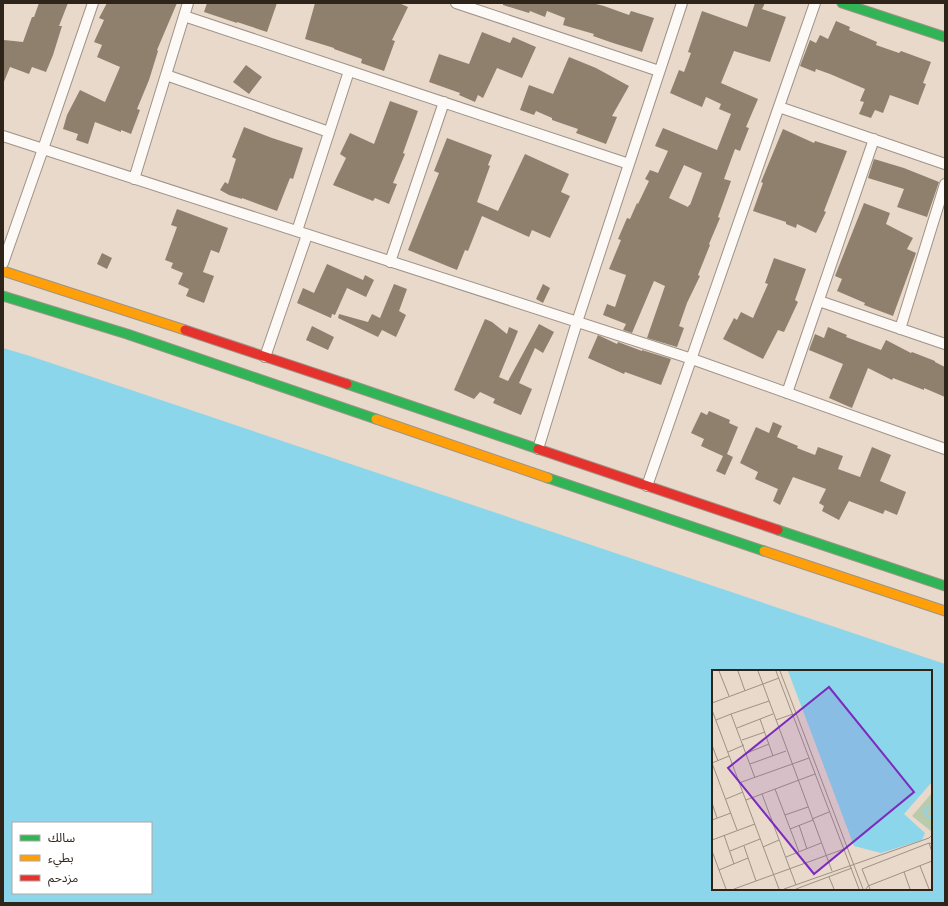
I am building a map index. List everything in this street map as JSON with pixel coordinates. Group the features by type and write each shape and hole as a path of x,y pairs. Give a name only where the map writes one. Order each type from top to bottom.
{"street":[{"path":"3,263 93,3"},
{"path":"134,179 188,3"},
{"path":"456,3 659,71"},
{"path":"538,449 577,322 682,3"},
{"path":"647,486 816,3"},
{"path":"842,3 945,37"},
{"path":"184,16 629,164"},
{"path":"297,231 349,71"},
{"path":"166,75 329,132"},
{"path":"390,262 444,102"},
{"path":"780,107 945,164"},
{"path":"3,136 692,359 945,449"},
{"path":"787,393 874,139"},
{"path":"900,329 945,184"},
{"path":"264,357 307,235"},
{"path":"3,270 147,317 945,586"},
{"path":"3,296 134,337 711,534 945,611"},
{"path":"819,301 945,344"}],"water":[{"path":"3,348 945,664 945,903 3,903"}],"building":[{"path":"39,3 68,3 59,26 62,26 46,72 32,67 29,74 10,67 3,84 4,40 23,42"},
{"path":"107,3 177,3 157,50 158,51 149,80 137,109 140,110 131,134 121,130 121,132 95,122 88,144 76,140 78,134 63,129 67,115 80,90 105,102 120,67 97,57 102,45 94,42 104,20 99,18"},
{"path":"207,3 277,3 267,32 204,12"},
{"path":"315,3 399,3 408,7 392,40 395,41 384,71 361,63 362,59 305,39"},
{"path":"503,3 592,3 629,15 631,11 654,18 642,52 593,36 594,34 563,25 565,18 547,11 545,17 530,11 529,13 503,5"},
{"path":"755,3 765,3 762,9 786,17 770,62 734,51 721,83 758,99 746,127 749,128 740,151 735,149 724,179 731,181 718,217 720,218 698,275 700,276 687,303 679,326 684,328 677,347 647,338 665,286 654,281 632,333 623,330 626,324 603,315 607,304 615,307 626,275 609,269 621,240 618,239 627,218 630,219 649,181 645,179 650,170 658,173 668,151 655,146 663,128 717,150 731,114 719,109 721,104 706,97 702,107 670,93 679,70 684,72 691,53 688,52 702,11 747,27","holes":["684,165 702,173 688,207 669,198"]},
{"path":"836,21 850,27 849,30 877,42 876,45 899,53 901,51 931,62 923,83 926,84 918,105 890,95 883,113 875,110 871,118 859,114 864,102 860,101 865,89 816,69 815,72 800,66 810,40 816,43 820,35 828,39"},
{"path":"482,32 510,43 513,37 536,47 522,78 497,68 483,98 478,95 475,102 459,95 460,93 429,82 439,54 469,64"},
{"path":"569,57 596,68 629,86 612,116 617,117 606,144 576,133 578,129 552,120 552,118 536,111 534,115 520,110 529,85 553,94"},
{"path":"246,65 262,77 249,94 233,82"},
{"path":"390,101 418,111 403,153 405,154 393,183 397,184 389,204 375,198 373,201 333,185 346,158 340,154 350,133 374,144"},
{"path":"244,127 303,148 293,179 290,178 277,211 242,198 229,195 220,190 225,182 228,184 236,159 232,157"},
{"path":"783,129 814,143 815,141 847,151 824,211 826,212 816,233 797,224 796,228 786,224 786,222 753,211 763,183 761,182"},
{"path":"447,138 492,155 488,165 490,166 477,202 498,211 525,154 569,174 561,192 570,196 550,238 532,230 529,237 482,216 468,251 465,250 457,270 408,250 439,173 434,171"},
{"path":"874,159 904,168 939,182 927,217 897,207 904,189 868,178"},
{"path":"864,203 890,213 886,224 913,238 907,249 916,253 893,316 864,305 865,303 837,291 842,279 835,276"},
{"path":"177,209 228,228 219,253 211,250 203,272 214,276 204,303 186,296 189,289 178,284 183,273 171,268 173,263 165,260 177,227 171,225"},
{"path":"102,253 112,258 107,269 97,264"},
{"path":"774,258 806,269 795,300 798,302 784,332 778,330 763,359 723,339 734,318 737,320 741,312 753,318 768,284 765,283"},
{"path":"327,264 363,280 365,275 374,280 366,297 347,288 335,315 332,314 331,318 297,303 303,288 314,293"},
{"path":"394,284 407,289 399,311 406,315 396,337 382,330 378,337 338,318 339,314 368,322 372,314 380,318"},
{"path":"543,284 550,288 543,303 536,299"},
{"path":"485,319 492,322 507,334 509,327 518,331 499,377 508,381 539,324 554,332 543,353 535,348 519,383 532,389 521,415 493,403 495,399 480,392 474,399 454,390"},
{"path":"312,326 334,337 328,350 306,340"},
{"path":"828,327 847,335 846,337 881,350 886,340 911,353 912,352 935,361 945,367 945,397 924,388 924,390 893,378 892,380 868,368 852,408 829,398 843,364 809,350 815,334 824,338"},
{"path":"598,335 617,344 618,342 642,351 671,359 661,385 625,372 624,374 588,358"},
{"path":"709,411 730,420 729,423 738,427 727,454 733,457 725,475 716,471 723,456 701,446 704,439 691,433 701,412 707,415"},
{"path":"773,422 782,426 777,437 798,446 797,448 815,455 818,447 843,456 838,469 860,477 872,447 891,455 880,481 906,492 897,515 885,510 883,514 849,501 839,520 822,511 824,506 819,503 826,489 793,477 780,505 773,501 778,489 755,479 758,472 740,463 756,427 769,433"}],"traffic: fast":[{"path":"842,3 945,37"},
{"path":"3,296 127,334 376,419"},
{"path":"347,384 538,449"},
{"path":"548,478 764,551"},
{"path":"778,530 945,586"}],"traffic: slow":[{"path":"3,271 185,330"},
{"path":"376,419 548,478"},
{"path":"764,551 945,611"}],"traffic: jam":[{"path":"185,330 347,384"},
{"path":"538,449 778,530"}]}
